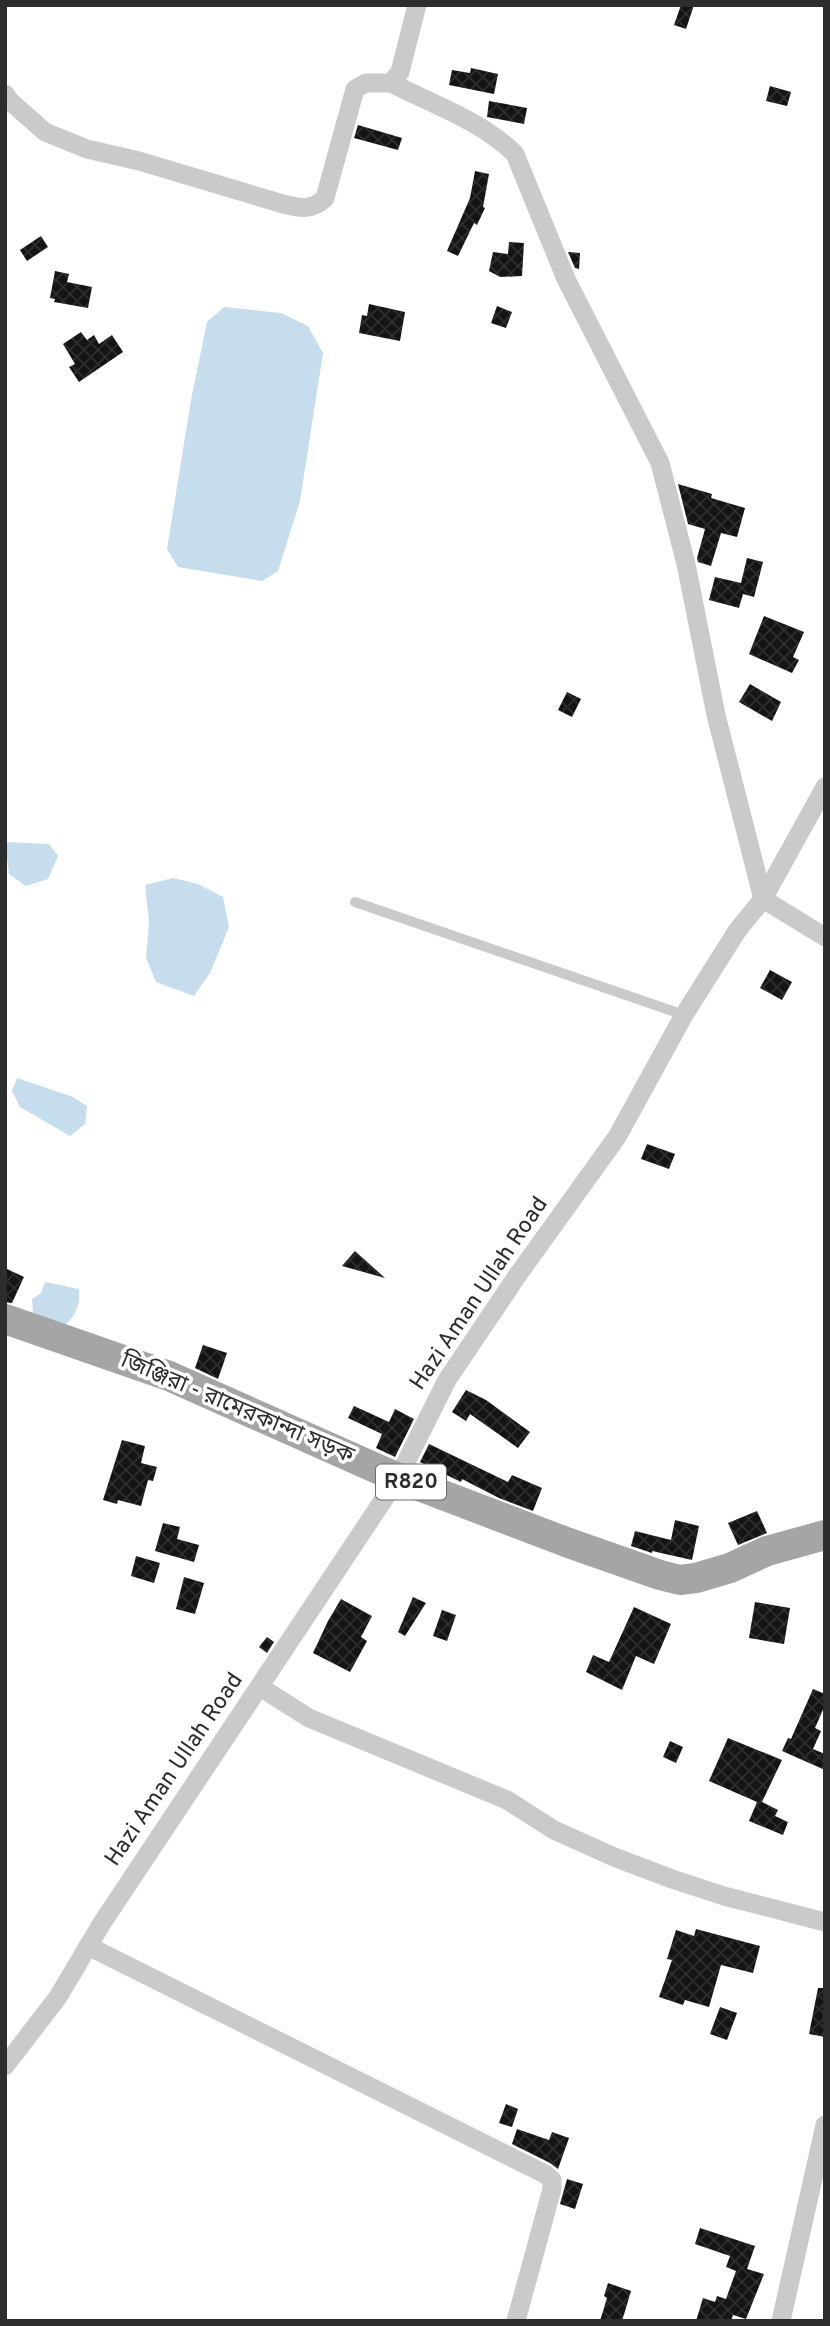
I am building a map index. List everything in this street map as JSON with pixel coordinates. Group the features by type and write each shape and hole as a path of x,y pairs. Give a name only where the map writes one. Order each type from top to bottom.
{"main road":[{"name":"জিঞ্জিরা - রামেরকান্দা সড়ক","path":"5,1319 169,1376 398,1478 566,1542 680,1580 730,1568 767,1551 825,1535"}],"street":[{"path":"391,83 400,72 417,5"},
{"path":"5,94 45,132 87,149 139,161 305,209 317,206 325,198 355,89 366,82 391,83 503,141 515,154 566,279 660,463 686,564 716,715 763,899 825,937"},
{"name":"Hazi Aman Ullah Road","path":"5,2066 58,1997 88,1945 398,1478 447,1380 517,1276 617,1137 684,1015 737,931 763,899 825,788"},
{"path":"260,1687 309,1718 507,1800 554,1830 603,1852 711,1892 825,1922"},
{"path":"88,1945 552,2180 552,2189 516,2321"},
{"path":"781,2321 825,2125"}],"lane":[{"path":"355,902 684,1015"}],"water":[{"path":"224,307 281,313 308,326 323,353 300,501 278,571 262,581 178,567 167,549 191,400 207,322"},
{"path":"5,842 49,844 58,856 48,879 26,886 9,874"},
{"path":"173,878 198,884 223,897 229,927 210,973 194,996 156,982 146,958 149,922 145,885"},
{"path":"17,1078 73,1097 87,1106 85,1124 70,1136 20,1107 12,1091"},
{"path":"45,1282 79,1289 79,1302 75,1313 58,1332 37,1326 33,1312 32,1299 41,1293"}],"building":[{"path":"681,5 694,5 686,29 674,25"},
{"path":"471,68 498,74 494,94 449,85 452,70 470,73"},
{"path":"770,86 791,92 787,106 766,101"},
{"path":"489,101 527,108 524,124 487,117"},
{"path":"358,125 402,138 398,150 354,138"},
{"path":"475,171 489,174 483,207 485,208 477,225 474,223 458,256 447,251 470,198"},
{"path":"41,236 48,247 27,261 20,250"},
{"path":"509,242 524,243 522,276 500,277 489,271 493,252 508,254"},
{"path":"568,252 580,253 579,269 575,268"},
{"path":"55,271 69,274 67,282 92,287 88,308 54,302 55,299 50,298"},
{"path":"369,304 405,312 400,341 359,333 362,315 367,316"},
{"path":"497,306 512,312 506,328 491,323"},
{"path":"81,332 87,340 94,335 99,344 112,335 123,352 79,382 69,367 75,364 63,344"},
{"path":"678,484 745,508 737,537 721,533 711,566 698,562 705,529 688,524"},
{"path":"747,558 763,562 754,597 743,594 739,608 709,600 715,577 741,583"},
{"path":"764,616 804,632 793,657 799,660 792,673 749,654"},
{"path":"750,684 781,702 772,721 739,702"},
{"path":"567,692 581,699 572,717 558,710"},
{"path":"770,970 792,982 782,1000 760,988"},
{"path":"647,1144 675,1154 669,1169 641,1159"},
{"path":"355,1251 385,1278 342,1266"},
{"path":"5,1268 24,1277 12,1303 5,1302"},
{"path":"203,1345 227,1353 218,1379 195,1368"},
{"path":"466,1390 486,1400 530,1432 518,1448 470,1414 466,1421 452,1412"},
{"path":"354,1406 389,1422 395,1409 414,1419 395,1457 376,1448 382,1434 348,1418"},
{"path":"122,1440 145,1446 141,1463 157,1467 153,1481 148,1480 141,1506 118,1500 117,1504 103,1500"},
{"path":"429,1444 508,1482 512,1475 542,1488 533,1511 420,1462"},
{"path":"757,1511 767,1533 738,1545 728,1523"},
{"path":"675,1520 699,1526 692,1560 652,1553 631,1546 635,1531 671,1540"},
{"path":"163,1523 180,1527 177,1539 199,1545 194,1562 155,1551"},
{"path":"136,1556 160,1563 154,1583 131,1576"},
{"path":"184,1577 204,1583 195,1614 176,1609"},
{"path":"413,1597 426,1603 405,1636 398,1632"},
{"path":"341,1599 372,1616 361,1637 367,1641 350,1672 313,1653"},
{"path":"755,1602 790,1608 784,1644 749,1638"},
{"path":"634,1607 671,1624 654,1664 636,1656 622,1690 586,1672 593,1655 609,1662"},
{"path":"442,1610 456,1615 447,1641 433,1636"},
{"path":"267,1637 274,1642 267,1653 259,1647"},
{"path":"813,1689 825,1694 825,1705 815,1728 821,1731 813,1749 825,1754 825,1770 782,1751 788,1738 791,1739"},
{"path":"728,1738 782,1760 762,1802 778,1810 775,1816 788,1822 783,1835 749,1821 757,1802 709,1781"},
{"path":"670,1741 683,1747 676,1763 663,1757"},
{"path":"696,1929 760,1946 753,1973 721,1965 709,2007 685,2000 683,2005 659,1997 672,1960 667,1959 676,1930 694,1936"},
{"path":"818,1988 825,1988 825,2037 809,2034"},
{"path":"720,2007 737,2013 727,2040 710,2034"},
{"path":"506,2104 518,2109 512,2127 499,2123"},
{"path":"517,2129 549,2140 552,2132 569,2138 558,2169 512,2144"},
{"path":"567,2179 583,2184 575,2209 560,2204"},
{"path":"700,2228 755,2246 747,2269 764,2274 746,2319 733,2315 731,2321 696,2321 703,2298 715,2302 717,2296 726,2299 736,2271 726,2267 730,2256 695,2244"},
{"path":"608,2283 631,2291 622,2321 600,2321 607,2298 604,2296"}]}
